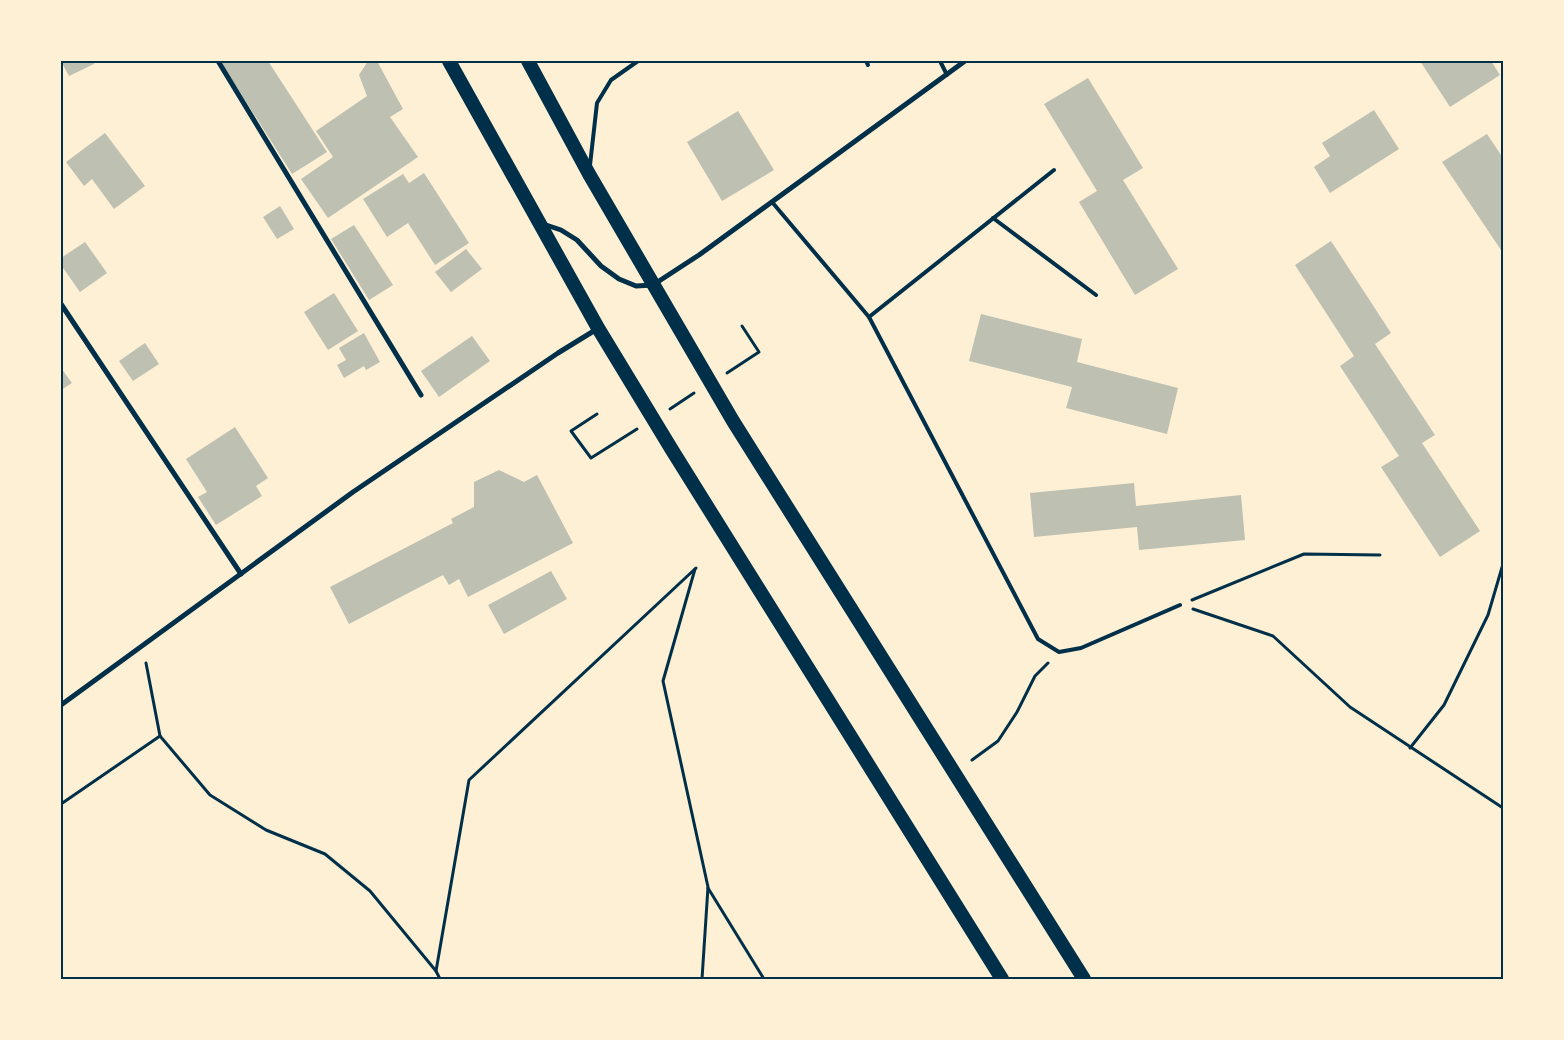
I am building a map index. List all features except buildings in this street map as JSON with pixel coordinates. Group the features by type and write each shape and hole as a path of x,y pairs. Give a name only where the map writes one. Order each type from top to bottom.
{"highway":[{"path":"449,61 598,328 682,467 1002,979"},
{"path":"528,61 589,174 732,421 1084,979"}],"street":[{"path":"218,61 421,395"},
{"path":"539,223 561,230 577,240 601,266 619,279 636,286 652,285 699,255 965,61"},
{"path":"61,304 241,574"},
{"path":"61,705 361,486 598,328"}],"lane":[{"path":"589,174 597,103 611,80 638,61"},
{"path":"940,61 947,74"},
{"path":"869,317 1054,170"},
{"path":"772,202 869,317 1038,639 1059,652 1081,648 1180,605"},
{"path":"993,218 1096,295"}],"path":[{"path":"725,374 759,352 742,326"},
{"path":"666,411 700,390"},
{"path":"597,414 571,431 591,458 641,427"},
{"path":"1180,605 1304,554 1380,555"},
{"path":"1410,748 1444,705 1488,615 1503,564"},
{"path":"436,971 469,780 696,568 663,681 708,887 702,979"},
{"path":"1180,605 1273,636 1350,707 1503,808"},
{"path":"143,645 160,736 210,795 266,830 325,854 370,891 436,971 440,979"},
{"path":"972,760 998,741 1018,712 1035,676 1059,652"},
{"path":"61,804 160,736"},
{"path":"708,887 764,979"}]}
